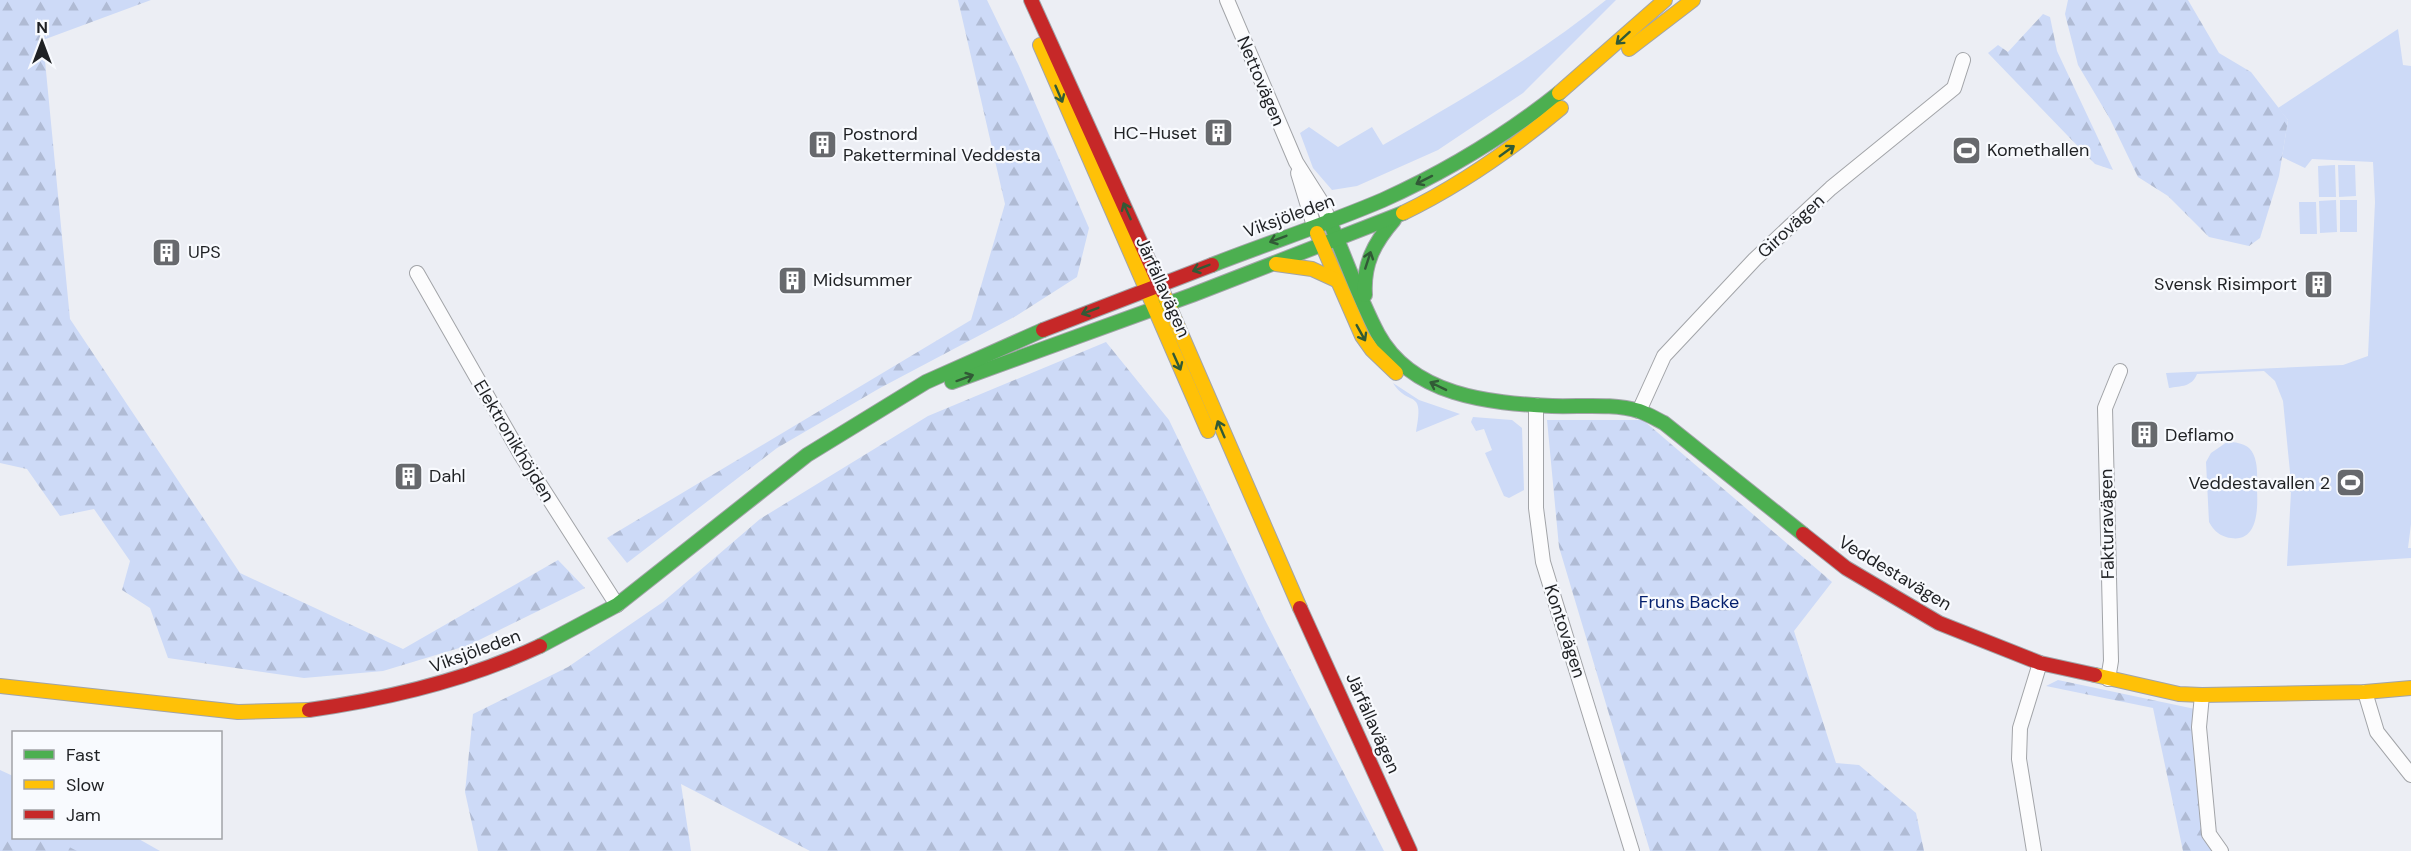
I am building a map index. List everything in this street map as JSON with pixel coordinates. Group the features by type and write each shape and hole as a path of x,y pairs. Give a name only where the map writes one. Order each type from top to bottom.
{"street":[{"name":"Järfällavägen","path":"1025,0 1050,72 1208,432 1287,579"},
{"name":"Järfällavägen","path":"1031,0 1410,851"},
{"name":"Nettovägen","path":"1227,0 1296,162 1322,203 1329,220"},
{"name":"Viksjöleden","path":"0,686 238,712 314,709 368,702 504,663 571,632 617,605 807,455 926,382 1061,322 1382,200 1422,181 1511,130 1573,82 1665,0"},
{"name":"Viksjöleden","path":"1641,39 1679,0"},
{"name":"Viksjöleden","path":"890,405 1168,304 1398,216 1458,184 1523,140 1641,39 1694,0"},
{"name":"Girovägen","path":"1639,411 1664,356 1755,259 1831,188 1954,88 1963,60"},
{"name":"Nettovägen","path":"1296,162 1305,201 1314,226"},
{"path":"1368,313 1363,280 1367,258 1378,237 1398,216"},
{"name":"Veddestavägen","path":"1329,220 1379,335 1401,362 1419,376 1438,387 1469,398 1536,405 1639,411 1664,423 1846,568 1939,623 2040,663 2179,694 2365,692 2411,688"},
{"name":"Veddestavägen","path":"1314,226 1362,336 1393,371 1417,389 1437,399 1472,408 1507,410 1536,405"},
{"path":"1274,264 1312,269 1336,280"},
{"name":"Elektronikhöjden","path":"417,273 521,455 617,605"},
{"name":"Fakturavägen","path":"2108,679 2110,661 2105,408 2120,371"},
{"name":"Kontovägen","path":"1536,405 1536,508 1543,562 1632,851"},
{"path":"2034,851 2019,759 2020,728 2040,663"},
{"path":"2365,692 2377,732 2411,775"},
{"path":"2202,695 2199,726 2207,822 2209,834 2221,851"}],"green space":[{"path":"0,0 151,0 43,40 70,319 240,573 403,649 558,560 585,588 469,645 383,671 304,678 168,658 150,608 122,590 130,561 94,509 60,516 27,469 0,463"},
{"path":"958,0 987,0 1019,66 1089,228 1077,277 1016,316 880,388 777,448 627,563 607,538 971,320 1005,204"},
{"path":"1606,0 1616,0 1523,93 1438,150 1357,186 1332,190 1313,168 1300,133 1309,127 1338,147 1372,127 1383,145 1526,59"},
{"path":"2068,0 2188,0 2219,53 2251,72 2288,120 2279,176 2260,238 2249,246 2209,237 2168,196 2138,177 2110,119 2078,65 2065,14"},
{"path":"2043,14 2050,17 2057,51 2113,170 2095,164 1988,53 1998,45 2008,52"},
{"path":"2398,29 2403,65 2411,66 2411,524 2408,548 2411,548 2411,558 2287,566 2291,492 2289,484 2291,482 2283,401 2275,381 2264,371 2197,374 2189,384 2169,388 2166,373 2343,365 2368,356 2375,202 2373,162 2312,159 2305,168 2282,157 2288,120 2278,108"},
{"path":"2335,165 2336,197 2319,197 2318,166"},
{"path":"2338,165 2355,165 2356,196 2339,197"},
{"path":"2336,200 2337,232 2320,233 2319,201"},
{"path":"2340,200 2357,200 2357,232 2340,232"},
{"path":"2299,202 2316,202 2317,234 2300,234"},
{"path":"1106,342 1169,420 1265,620 1384,851 810,851 681,784 691,851 478,851 465,792 473,714 568,667 663,602 760,519 928,416"},
{"path":"1393,383 1419,400 1460,414 1416,432 1417,403"},
{"path":"1473,417 1512,420 1522,428 1524,490 1509,498 1504,496 1485,453 1492,450 1484,429 1476,431 1471,422"},
{"name":"Fruns Backe","path":"1547,420 1643,420 1832,582 1794,631 1836,763 1859,765 1916,813 1924,851 1650,851 1559,547"},
{"path":"2227,442 2239,443 2249,448 2257,467 2257,507 2254,524 2244,536 2237,538 2220,534 2209,522 2206,462 2211,453"},
{"path":"2058,680 2195,709 2196,782 2211,851 2183,851 2153,708 2046,686"},
{"path":"0,770 12,776 12,839 139,839 160,851 0,851"},
{"path":"0,833 12,836 12,839 54,839 77,851 0,851"}],"traffic: fast":[{"path":"1212,265 1341,217 1406,189 1496,138 1559,93"},
{"path":"952,382 1192,295 1403,213"},
{"path":"1329,220 1378,334 1393,355 1411,371 1431,383 1478,398 1528,405 1618,407 1642,412 1664,423 1803,534"},
{"path":"1365,295 1366,273 1371,254 1394,220"},
{"path":"540,646 617,605 807,455 926,382 1043,330"}],"traffic: slow":[{"path":"1559,93 1665,0"},
{"path":"1629,49 1693,0"},
{"path":"1040,45 1208,431"},
{"path":"1403,213 1445,191 1485,165 1524,138 1561,108"},
{"path":"1317,233 1362,336 1372,350 1396,373"},
{"path":"1276,264 1312,269 1336,280"},
{"path":"1163,292 1300,608"},
{"path":"2095,675 2179,694 2202,695 2365,692 2411,688"},
{"path":"0,686 238,712 309,710"}],"traffic: jam":[{"path":"1031,0 1163,292"},
{"path":"1043,330 1212,265"},
{"path":"1803,534 1846,568 1939,623 2040,663 2095,675"},
{"path":"1300,608 1410,851"},
{"path":"309,710 427,687 484,669 540,646"}],"place":[{"name":"HC-Huset","path":"1218,133"},
{"name":"Postnord Paketterminal Veddesta","path":"822,144"},
{"name":"Komethallen","path":"1966,150"},
{"name":"UPS","path":"167,252"},
{"name":"Midsummer","path":"792,280"},
{"name":"Svensk Risimport","path":"2318,284"},
{"name":"Deflamo","path":"2144,435"},
{"name":"Dahl","path":"408,476"},
{"name":"Veddestavallen 2","path":"2351,483"}]}
